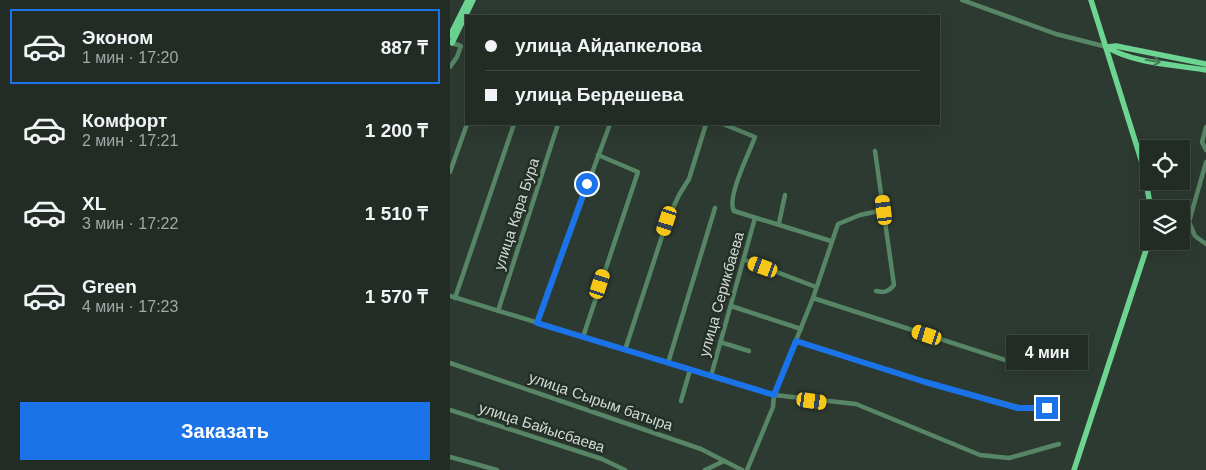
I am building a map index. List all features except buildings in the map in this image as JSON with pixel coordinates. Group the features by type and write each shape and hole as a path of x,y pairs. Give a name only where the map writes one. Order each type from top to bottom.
{"main road":[{"path":"450,36 468,0"},
{"path":"465,15 473,0"},
{"path":"1091,0 1142,166 1149,200"},
{"path":"451,42 465,15"},
{"path":"1107,47 1116,46 1206,64"},
{"path":"1107,47 1115,52 1206,70"},
{"path":"1074,470 1146,250"}],"street":[{"path":"962,0 979,2 1056,34 1107,47"},
{"path":"451,42 465,48"},
{"path":"450,67 458,57 461,46"},
{"path":"450,172 467,125"},
{"path":"514,125 453,297 774,395 856,404 980,455 1009,458 1059,444"},
{"name":"улица Кара Бура","path":"498,311 558,125"},
{"path":"537,323 610,125"},
{"path":"625,350 667,221 679,195 690,179 706,125"},
{"path":"725,125 755,137 741,171 732,208 738,214 779,223 831,241"},
{"path":"1206,127 1202,142 1206,150"},
{"path":"875,151 894,285 889,291 882,293 876,291"},
{"path":"583,337 638,172 598,155"},
{"path":"1206,162 1189,222 1194,236 1206,244"},
{"path":"779,223 785,195"},
{"path":"668,363 715,208"},
{"path":"747,470 773,407 774,395 813,298 838,224 860,215 884,210"},
{"name":"улица Серикбаева","path":"711,376 745,260 755,218"},
{"path":"745,260 816,286"},
{"path":"813,298 1021,365 1037,361 1055,362"},
{"path":"731,306 801,328"},
{"path":"796,341 925,382 1018,408 1054,408"},
{"path":"720,342 749,351"},
{"name":"улица Сырым батыра","path":"450,363 701,448 742,470"},
{"path":"681,401 690,370"},
{"path":"450,418 451,410"},
{"name":"улица Байысбаева","path":"451,410 602,459 625,470"},
{"path":"450,457 497,470"},
{"path":"705,470 724,461"}],"route":[{"path":"587,184 537,323 774,395 796,341 925,382 1018,408 1047,408"}]}
